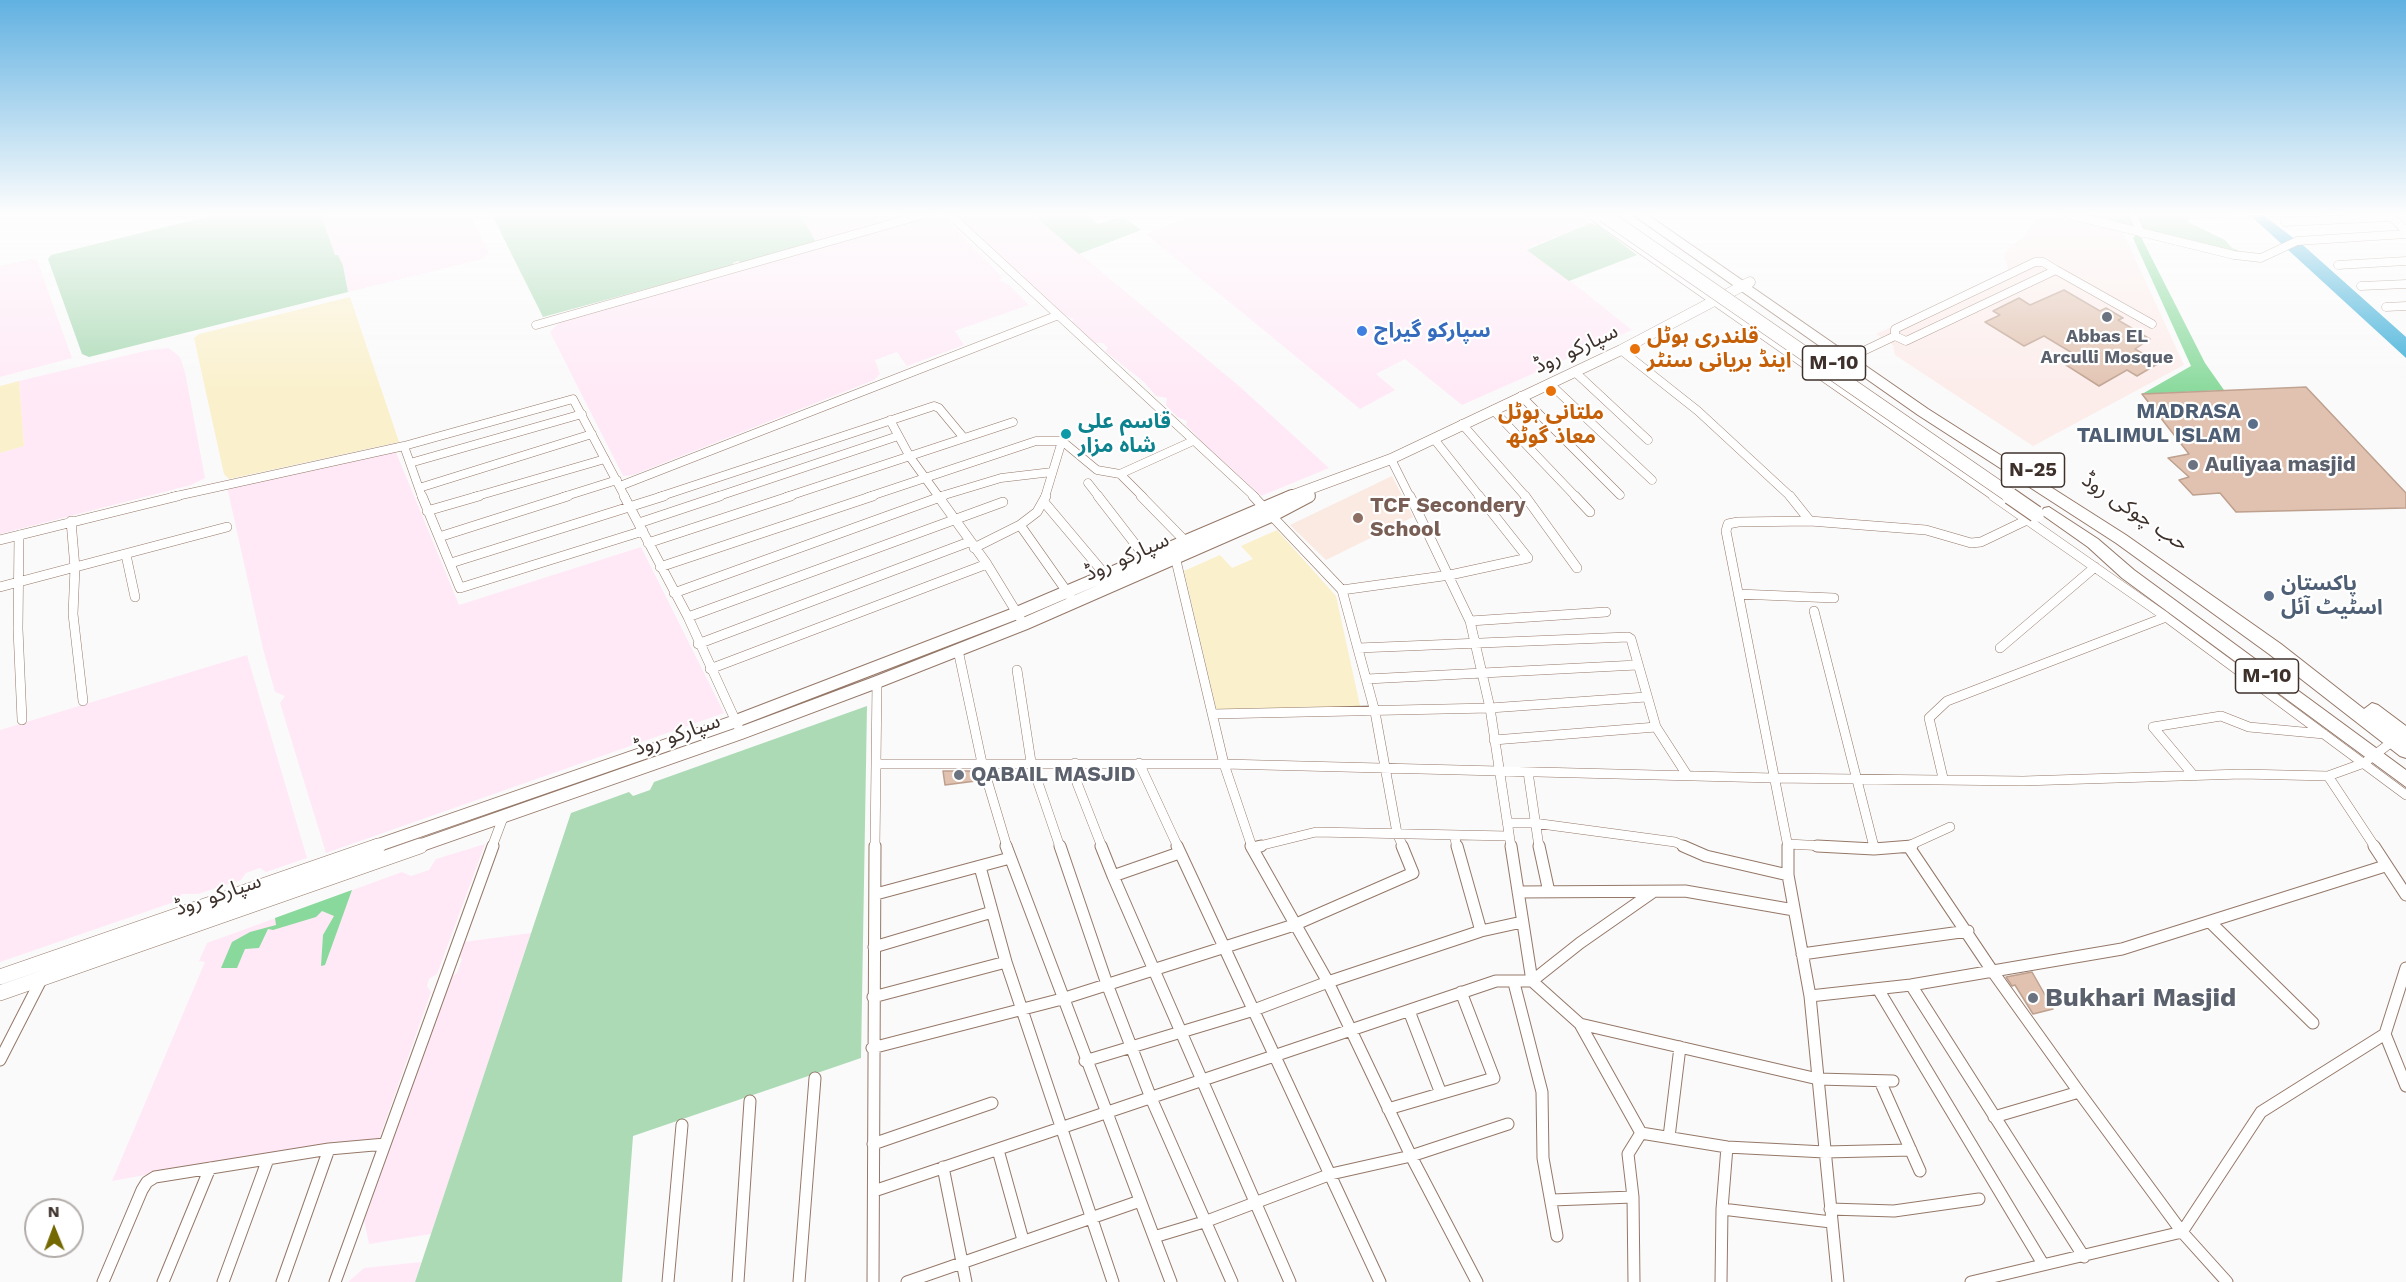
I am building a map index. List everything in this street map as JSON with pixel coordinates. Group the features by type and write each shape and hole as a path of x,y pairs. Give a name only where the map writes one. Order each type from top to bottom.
{"highway":[{"name":"M-10","path":"1690,275 2037,515"},
{"name":"M-10","path":"1702,275 2085,550 2128,574 2369,759 2406,780"},
{"path":"1731,275 1923,412 2121,539 2400,739 2406,751"},
{"name":"حب چوکی روڈ","path":"1733,275 2131,532 2400,739"}],"street":[{"path":"536,326 714,275"},
{"path":"872,1048 1062,999 1225,948 1294,925 1413,873 1397,833 1375,712 1342,590 1269,510 1193,441 1151,399 1013,275"},
{"path":"1677,275 2037,515 2095,567 2325,734 2369,759 2406,795"},
{"path":"1895,336 1895,329 2008,275"},
{"path":"1857,354 1895,336 1906,341 2046,275"},
{"path":"2065,275 2152,324"},
{"name":"سپارکو روڈ","path":"0,993 504,814 739,727 1021,618 1110,579 1153,567 1184,540 1269,510 1391,459 1621,350 1716,302 1745,284"},
{"path":"2361,286 2406,284"},
{"path":"2386,308 2406,306"},
{"path":"439,537 619,483 1056,316"},
{"path":"1621,350 1698,411 1785,489 1810,521"},
{"path":"1575,372 1648,440"},
{"path":"1550,384 1652,480"},
{"path":"1521,396 1620,495"},
{"path":"0,540 71,521 405,446 573,399 688,617 698,644 739,727"},
{"path":"451,563 937,406 964,438"},
{"path":"1493,410 1590,512"},
{"path":"410,463 582,414"},
{"path":"890,420 910,457 956,520 971,545 987,564 1021,618"},
{"path":"648,543 1013,422"},
{"path":"1462,424 1539,512 1577,568"},
{"path":"419,488 592,434"},
{"path":"405,446 427,511 451,563 458,587 465,588 898,436"},
{"path":"1342,590 1450,576 1526,560 1528,555 1434,439"},
{"path":"660,567 1011,447 1036,441 1062,441 1071,451 1097,470 1120,474 1193,441"},
{"path":"698,644 1020,525 1037,512 1044,502 1062,441"},
{"path":"427,511 605,459"},
{"path":"1391,459 1450,576 1470,621 1476,642 1490,708 1532,981 1580,1024 1641,1133"},
{"path":"674,593 939,497 1001,478 1052,472"},
{"path":"1120,474 1193,550"},
{"path":"1088,483 1153,567"},
{"path":"688,617 1004,502"},
{"path":"1044,502 1110,579"},
{"name":"سپارکو روڈ","path":"1110,579 1144,557 1193,550 1269,510"},
{"path":"1838,1282 1810,996 1788,875 1788,844 1773,778 1726,531 1728,524 1810,521 1926,531 1971,543 1981,542 2037,515"},
{"path":"71,521 75,568 73,614 83,701"},
{"path":"1020,525 1070,597"},
{"path":"0,587 227,527"},
{"path":"20,535 18,629 22,720"},
{"path":"1174,551 1224,765 1252,848 1328,982 1411,1156 1477,1282"},
{"path":"126,555 135,597"},
{"path":"710,669 987,564"},
{"path":"2000,648 2095,567"},
{"path":"1738,594 1834,598"},
{"path":"1814,611 1874,849"},
{"path":"1470,621 1606,612"},
{"path":"1943,778 1929,718 1947,701 2046,661 2166,617"},
{"name":"سپارکو روڈ","path":"0,977 877,682 958,650 1021,618"},
{"path":"1358,648 1628,637 1631,639 1656,728 1687,775"},
{"path":"958,650 982,763 1010,858 1085,1061 1171,1282"},
{"path":"1367,679 1638,665"},
{"path":"1017,670 1031,762 1107,984 1133,1046 1151,1098 1232,1282"},
{"path":"873,1282 872,1048 876,894 877,682"},
{"path":"1213,714 1490,708 1646,697"},
{"path":"2194,776 2153,727 2221,716 2248,728 2325,734"},
{"path":"1494,740 1656,728"},
{"path":"877,764 1031,762 2023,781 2242,774 2328,776 2369,759 2400,739"},
{"path":"1076,763 1077,783 1113,876 1156,970 1202,1083 1290,1282"},
{"path":"1139,764 1380,1282"},
{"path":"1528,772 1534,823 1549,892"},
{"path":"2328,776 2406,895"},
{"path":"335,1282 504,814"},
{"path":"1507,823 1534,823 1675,842 1706,856 1788,875"},
{"path":"1788,844 1874,849 1909,847 1950,827"},
{"path":"1252,848 1316,832 1508,836"},
{"path":"1454,835 1481,931"},
{"path":"1909,847 1968,931 1993,972 2079,1092 2182,1232 2227,1282"},
{"path":"1113,876 1179,853"},
{"path":"876,894 1010,858"},
{"path":"1810,996 1911,985 2122,949 2385,866"},
{"path":"980,867 1006,962 1061,1130 1093,1215 1111,1281"},
{"path":"874,1191 1202,1083 1461,992 1496,981 1514,983 1532,981 1580,943 1653,891"},
{"path":"1518,892 1685,891 1794,910"},
{"path":"874,947 992,912"},
{"path":"1085,1061 1181,1030 1254,1010 1328,982 1481,931 1522,922"},
{"path":"2210,922 2313,1023"},
{"path":"1802,954 1968,931"},
{"path":"873,997 1006,962"},
{"path":"2406,968 2385,1034 2406,1086"},
{"path":"0,1060 42,978"},
{"path":"1514,983 1542,1092 1543,1158 1557,1236"},
{"path":"1911,985 2084,1257"},
{"path":"1878,988 2043,1264"},
{"path":"1388,1109 1440,1091 1494,1078 1461,992"},
{"path":"1409,1011 1440,1091"},
{"path":"1580,1024 1818,1079 1893,1081"},
{"path":"1971,1282 2182,1232 2261,1112 2385,1034"},
{"path":"1670,1137 1680,1047"},
{"path":"799,1282 815,1078"},
{"path":"1880,1081 1920,1171"},
{"path":"1994,1117 2079,1092"},
{"path":"738,1282 750,1101"},
{"path":"873,1144 992,1103"},
{"path":"1154,1237 1207,1221 1331,1174 1411,1156 1508,1124"},
{"path":"668,1282 682,1125"},
{"path":"1641,1133 1727,1147 1825,1152 1911,1150"},
{"path":"1634,1282 1633,1197 1628,1154 1641,1133"},
{"path":"103,1282 147,1182 155,1177 328,1149 385,1144"},
{"path":"1721,1282 1722,1209 1727,1147"},
{"path":"282,1282 328,1149"},
{"path":"998,1150 1023,1240"},
{"path":"223,1282 268,1159"},
{"path":"943,1167 966,1282"},
{"path":"163,1282 210,1168"},
{"path":"1552,1200 1633,1197"},
{"path":"1722,1209 1830,1215 1894,1211 1979,1199"},
{"path":"907,1282 1093,1215 1140,1201"}],"shaded area":[{"path":"0,275 42,275 72,358 0,377"},
{"path":"345,275 418,275 348,292"},
{"path":"724,275 1000,275 1003,278 999,280 1009,285 1029,305 955,331 964,345 907,366 897,352 875,360 880,374 874,380 633,475 623,476 550,332 561,321"},
{"path":"1023,275 1105,275 1238,385 1329,468 1261,496 1203,443 1186,425 1187,421 1177,417 1166,405 1167,398 1156,396 1144,382 1105,351 1108,348 1103,343 1095,343 1072,322 1073,319 1063,315 1023,279"},
{"path":"1196,275 1563,275 1632,330 1462,405 1405,359 1376,374 1395,390 1360,409"},
{"path":"2001,275 2143,275 2184,365 2033,446 1895,355 1893,345 1876,334"},
{"path":"169,348 180,357 185,372 205,478 191,485 0,534 0,453 24,446 19,381 149,350"},
{"path":"395,450 459,605 641,547 724,713 326,853 280,703 285,696 275,692 263,649 227,487"},
{"name":"TCF Secondery School","path":"1392,476 1413,517 1326,560 1290,525"},
{"path":"247,655 307,858 266,872 260,868 246,873 241,880 198,894 181,894 180,900 0,962 0,730"},
{"path":"485,844 437,974 429,979 427,986 431,992 379,1139 255,1155 112,1181 205,962 199,961 207,943 402,872 411,876 429,870 436,859"},
{"path":"531,933 431,1234 369,1244 364,1220 450,978 457,973 462,959 458,956 463,942"},
{"path":"421,1262 415,1282 348,1282 364,1268"}],"green space":[{"path":"54,275 345,275 348,292 89,357 82,354"},
{"path":"522,275 698,275 543,317"},
{"path":"1561,275 1585,275 1569,281"},
{"path":"2150,275 2160,275 2205,363 2224,390 2142,394 2191,366"},
{"path":"867,706 861,1058 633,1136 622,1282 415,1282 571,813 629,792 633,796 650,790 654,782"},
{"path":"352,890 325,965 321,966 323,935 334,916 322,911 316,917 273,930 268,929 259,948 245,949 237,968 221,968 232,942 250,932 276,925 275,918"}],"sand":[{"path":"350,297 399,442 229,479 224,474 194,338 199,334"},
{"path":"19,381 24,446 0,453 0,386"},
{"path":"1277,530 1336,596 1361,710 1217,712 1184,571 1220,555 1232,568 1253,559 1241,546"}],"water":[{"path":"2315,275 2336,275 2406,337 2406,358"}],"building":[{"path":"2064,290 2100,311 2106,308 2123,318 2118,320 2150,339 2135,349 2159,363 2137,376 2127,370 2099,386 2066,365 2079,357 2044,336 2024,346 1985,322 2000,315 1993,311 2019,298 2030,305"},
{"name":"MADRASA TALIMUL ISLAM","path":"2306,387 2406,493 2406,508 2236,512 2220,493 2193,495 2179,480 2189,477 2168,458 2189,454 2142,394"},
{"name":"QABAIL MASJID","path":"943,771 973,771 976,781 945,785"},
{"name":"Bukhari Masjid","path":"2032,972 2053,1009 2033,1014 2015,985 2012,986 2006,977"}],"place":[{"name":"Abbas EL Arculli Mosque","path":"2107,317"},
{"name":"سپارکو گیراج","path":"1362,331"},
{"name":"قلندری ہوٹل اینڈ بریانی سنٹر","path":"1635,349"},
{"name":"ملتانی ہوٹل معاذ گوٹھ","path":"1551,391"},
{"name":"MADRASA TALIMUL ISLAM","path":"2253,424"},
{"name":"قاسم علی شاہ مزار","path":"1066,434"},
{"name":"Auliyaa masjid","path":"2193,465"},
{"name":"TCF Secondery School","path":"1358,518"},
{"name":"پاکستان اسٹیٹ آئل","path":"2269,596"},
{"name":"QABAIL MASJID","path":"959,775"},
{"name":"Bukhari Masjid","path":"2033,998"}]}
